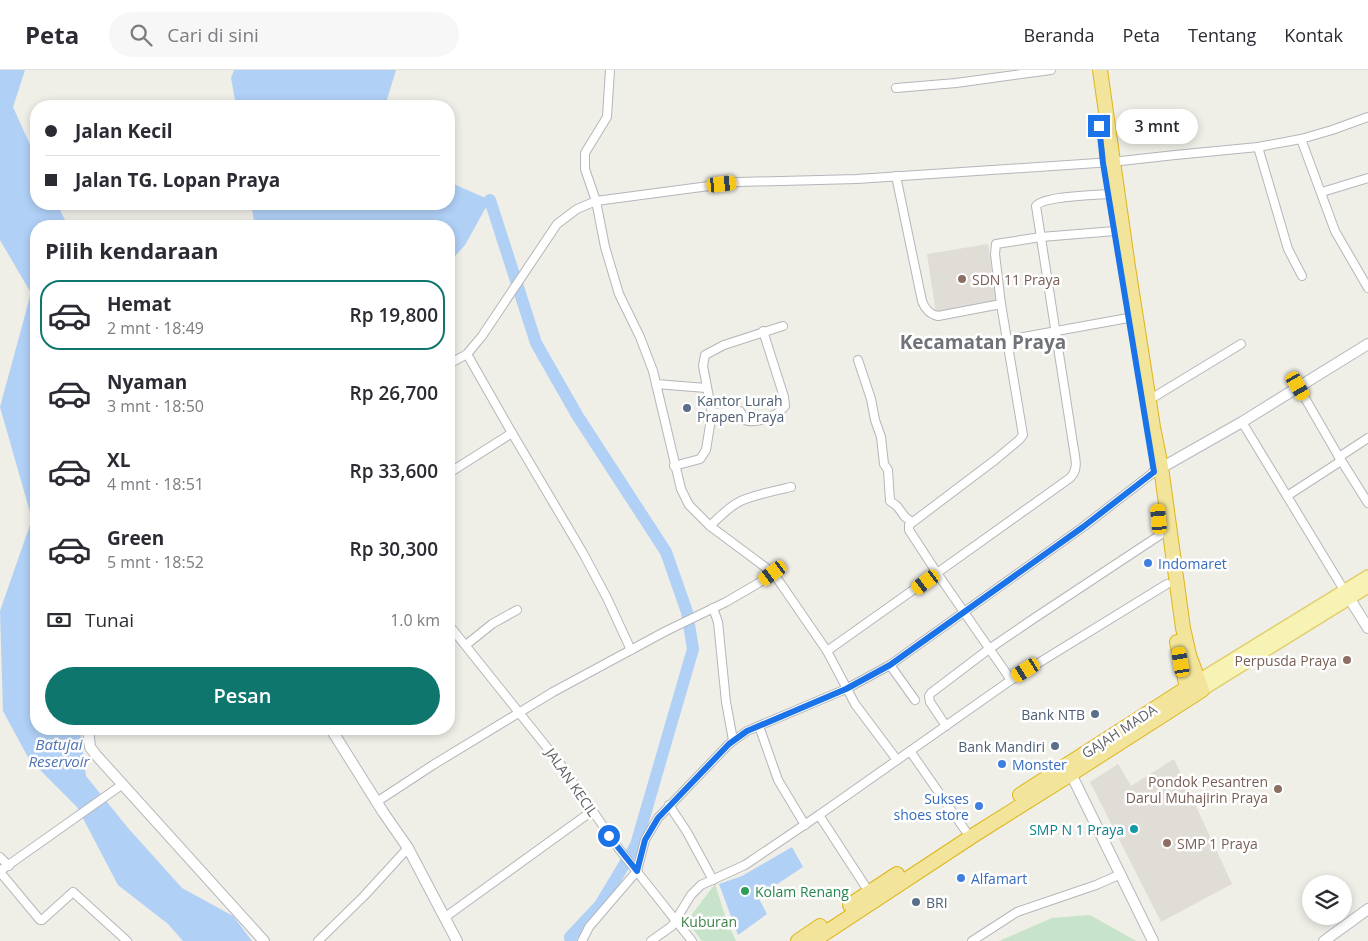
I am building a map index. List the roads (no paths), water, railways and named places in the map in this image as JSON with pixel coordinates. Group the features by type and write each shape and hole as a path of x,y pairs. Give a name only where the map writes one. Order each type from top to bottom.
{"highway":[{"path":"1092,70 1149,400 1158,469 1194,689"},
{"path":"1100,70 1109,194 1128,318 1158,469 1160,535 1167,584 1194,689"},
{"name":"GAJAH MADA","path":"798,941 1071,774 1194,689"},
{"name":"GAJAH MADA","path":"815,940 872,896 965,830 1194,689"}],"main road":[{"name":"GAJAH MADA","path":"1194,689 1346,594 1368,576"},
{"name":"GAJAH MADA","path":"1346,594 1368,588"}],"street":[{"path":"610,70 607,117 585,153 585,169 596,201 605,247 619,294 640,337 656,384 676,477 685,499 710,526 773,573 827,651 846,689 874,731 897,760"},
{"path":"896,88 965,82 1051,70"},
{"path":"455,361 467,354 482,336 562,219 577,209 596,201 739,182 896,176 1108,163 1175,154 1258,147 1302,139 1368,117"},
{"path":"1302,139 1335,231 1368,288"},
{"path":"1258,147 1288,249 1302,276"},
{"path":"896,176 924,307 931,314 938,316 1000,304"},
{"path":"1322,192 1368,178"},
{"path":"827,651 937,574 1070,478 1075,472 1074,450 1036,206 1049,200 1109,194"},
{"path":"1011,680 937,574 908,526 995,460 1023,435 1000,304 995,245 1041,237 1116,231"},
{"path":"1007,340 1128,318"},
{"path":"674,466 696,460 702,457 706,450 712,413 703,366 705,354 724,345 783,326"},
{"path":"712,413 740,411 745,420 749,422 771,417 777,414 784,406 784,397 763,331"},
{"path":"1149,400 1241,344"},
{"path":"582,941 589,927 634,869 651,827 668,805 733,740 747,731 846,689 890,665 1083,527 1158,469 1242,422 1368,344"},
{"path":"467,354 583,553 607,598 631,650"},
{"path":"858,360 881,437 884,464 888,470 890,501 912,522"},
{"path":"656,384 706,388"},
{"path":"1298,386 1368,503"},
{"path":"1242,422 1368,628"},
{"path":"455,469 512,433"},
{"path":"1287,496 1368,438"},
{"path":"710,526 740,501 791,487"},
{"path":"946,726 930,702 930,695 989,649 1160,535"},
{"path":"378,801 433,765 570,682 745,592 773,573"},
{"path":"651,941 672,926 696,889 745,865 806,825 1011,680 1167,584"},
{"path":"713,608 718,622 726,702 733,740"},
{"path":"466,645 487,628 517,610"},
{"name":"JALAN KECIL","path":"455,632 561,765 619,850 692,941"},
{"path":"890,665 915,700"},
{"path":"759,726 778,780 806,825"},
{"path":"88,735 93,750 264,941"},
{"path":"335,735 408,848 457,941"},
{"path":"910,751 965,830"},
{"path":"1071,774 1153,941"},
{"path":"123,784 0,872 40,920 73,892 127,941"},
{"path":"668,805 686,832 713,880"},
{"path":"444,918 592,811"},
{"path":"819,815 872,896"},
{"path":"318,941 364,896 408,848"},
{"path":"0,857 9,866"},
{"path":"972,941 1022,909 1096,885 1121,874"},
{"path":"1324,941 1368,909"}],"water":[{"name":"Batujai Reservoir","path":"0,70 25,70 13,107 30,145 30,210 60,210 65,220 30,220 30,291 0,240"},
{"path":"234,70 396,70 387,100 235,100 231,78"},
{"path":"455,185 490,200 465,245 455,256 455,220 254,220 252,210 455,210"},
{"name":"Batujai Reservoir","path":"30,297 30,512 0,407"},
{"name":"Batujai Reservoir","path":"30,525 30,735 81,735 86,776 128,828 182,888 233,916 252,941 183,941 168,924 118,885 77,807 29,759 3,711 0,611"},
{"name":"Kolam Renang","path":"792,847 803,867 758,897 767,914 738,935 719,884 742,876"}],"waterway":[{"path":"490,200 536,343 577,415 666,552 687,612 693,649 636,845 600,905 570,937 571,941"}],"place":[{"name":"SDN 11 Praya","path":"962,279"},
{"name":"Kantor Lurah Prapen Praya","path":"687,408"},
{"name":"Indomaret","path":"1148,563"},
{"name":"Perpusda Praya","path":"1347,660"},
{"name":"Bank NTB","path":"1095,714"},
{"name":"Bank Mandiri","path":"1055,746"},
{"name":"Monster","path":"1002,764"},
{"name":"Pondok Pesantren Darul Muhajirin Praya","path":"1278,789"},
{"name":"Sukses shoes store","path":"979,806"},
{"name":"SMP N 1 Praya","path":"1134,829"},
{"name":"SMP 1 Praya","path":"1167,843"},
{"name":"Alfamart","path":"961,878"},
{"name":"Kolam Renang","path":"745,891"},
{"name":"BRI","path":"916,902"}],"district":[{"name":"Kecamatan Praya","path":"983,342"}],"park label":[{"name":"Kuburan","path":"709,921"}]}
